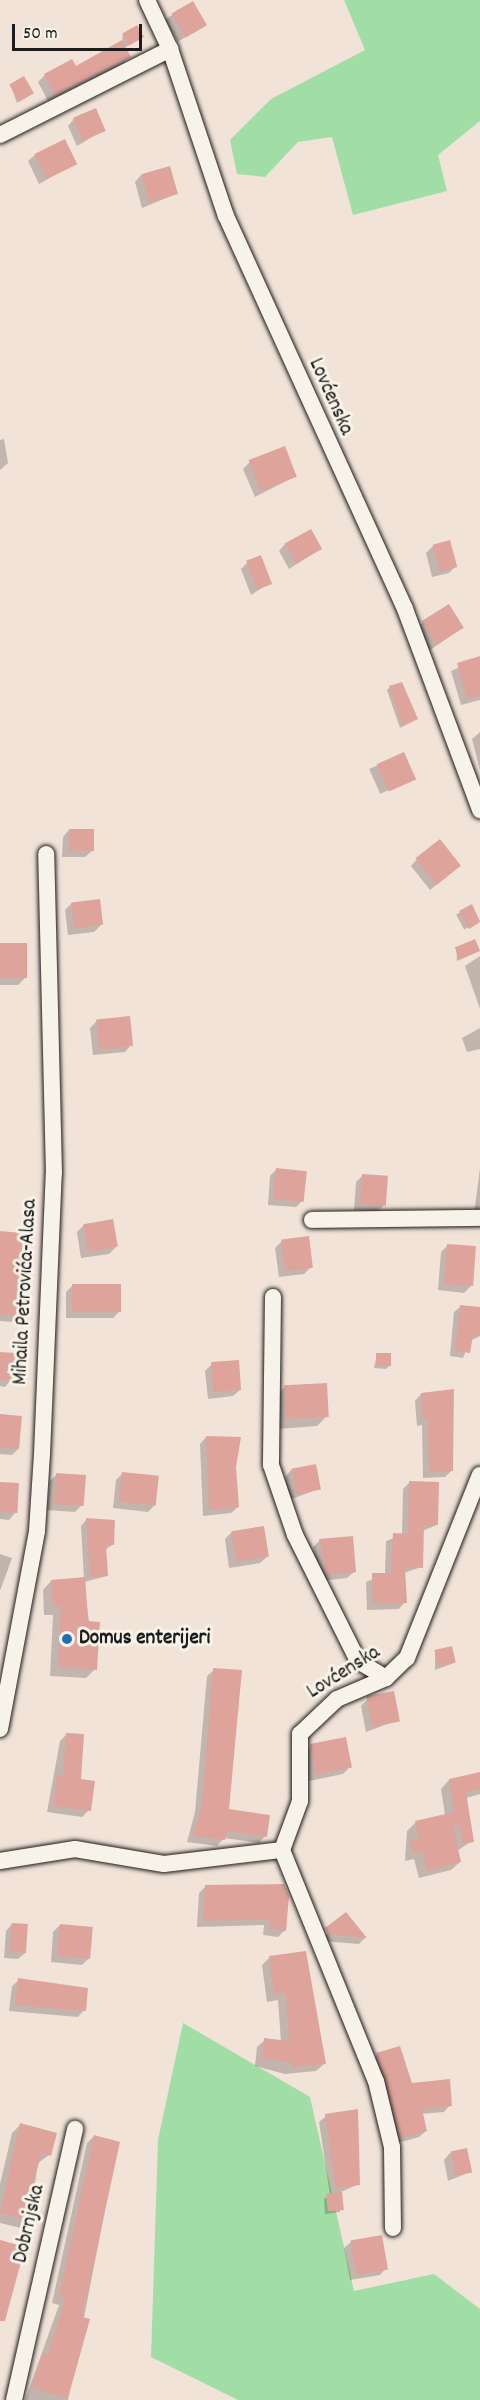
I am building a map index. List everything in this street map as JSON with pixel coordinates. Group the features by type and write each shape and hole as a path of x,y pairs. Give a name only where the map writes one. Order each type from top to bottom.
{"street":[{"name":"Lovćenska","path":"147,0 170,50 226,216 405,609 480,810"},
{"path":"0,135 170,50"},
{"name":"Mihaila Petrovića-Alasa","path":"0,1729 37,1531 42,1454 54,1173 46,854"},
{"path":"312,1220 480,1218"},
{"path":"273,1297 270,1465 295,1535 358,1661 386,1678"},
{"name":"Lovćenska","path":"282,1850 300,1801 300,1734 338,1699 386,1678 407,1658 416,1641 480,1474"},
{"path":"0,1861 75,1849 164,1864 282,1850 376,2080 392,2148 393,2228"},
{"name":"Dobrnjska","path":"14,2400 75,2129"}],"green space":[{"path":"344,0 480,0 480,121 438,155 447,191 353,215 332,137 298,142 265,177 237,174 230,140 271,99 365,50"},
{"path":"183,2023 310,2097 354,2291 434,2274 480,2309 480,2400 238,2400 151,2357 158,2140"}],"building":[{"path":"193,1 207,25 185,38 171,14"},
{"path":"137,25 144,37 129,46 122,34"},
{"path":"122,40 131,57 55,95 44,74 72,59 76,66"},
{"path":"24,76 34,93 19,102 9,84"},
{"path":"96,108 106,131 83,141 73,118"},
{"path":"65,139 77,164 47,179 34,154"},
{"path":"170,166 178,194 149,202 141,174"},
{"path":"285,446 297,477 260,491 249,460"},
{"path":"311,529 322,549 296,564 285,544"},
{"path":"450,540 457,567 440,572 433,545"},
{"path":"261,555 272,584 257,590 246,561"},
{"path":"449,604 464,628 437,645 422,621"},
{"path":"480,656 480,696 467,699 457,663"},
{"path":"402,682 418,719 403,726 389,686"},
{"path":"404,752 416,779 389,792 377,764"},
{"path":"69,829 94,829 94,851 69,851"},
{"path":"440,839 461,866 437,885 416,858"},
{"path":"100,899 103,925 74,928 71,903"},
{"path":"472,904 480,922 469,929 459,911"},
{"path":"475,939 480,951 460,960 455,948"},
{"path":"0,943 27,943 27,978 0,978"},
{"path":"130,1016 133,1046 99,1049 96,1020"},
{"path":"276,1168 307,1171 304,1202 273,1199"},
{"path":"362,1174 388,1176 386,1206 360,1204"},
{"path":"113,1219 118,1247 88,1252 83,1224"},
{"path":"0,1231 23,1233 20,1316 0,1315"},
{"path":"309,1236 313,1268 285,1271 281,1239"},
{"path":"447,1244 476,1246 473,1286 444,1284"},
{"path":"72,1284 121,1284 121,1312 72,1312"},
{"path":"460,1305 480,1307 480,1336 473,1335 470,1353 455,1351"},
{"path":"0,1352 16,1353 13,1381 0,1380"},
{"path":"376,1353 391,1353 391,1366 376,1366"},
{"path":"239,1360 241,1390 213,1392 211,1362"},
{"path":"327,1383 329,1417 286,1419 284,1385"},
{"path":"454,1389 453,1471 429,1472 428,1420 423,1420 421,1393"},
{"path":"0,1414 22,1416 19,1449 0,1447"},
{"path":"206,1436 241,1437 236,1467 239,1507 209,1510"},
{"path":"316,1464 321,1490 296,1494 291,1469"},
{"path":"122,1472 159,1476 156,1506 119,1502"},
{"path":"56,1473 86,1475 84,1506 54,1504"},
{"path":"409,1481 439,1482 438,1525 424,1525 423,1568 405,1567 407,1603 373,1604 372,1573 391,1573 393,1533 408,1534"},
{"path":"0,1482 19,1483 17,1513 0,1512"},
{"path":"86,1518 115,1520 114,1545 106,1545 108,1576 90,1577"},
{"path":"264,1526 269,1557 236,1562 231,1531"},
{"path":"353,1536 356,1572 327,1575 319,1539"},
{"path":"85,1577 88,1621 100,1622 97,1670 58,1667 61,1606 53,1607 51,1580"},
{"path":"452,1646 456,1663 438,1667 434,1650"},
{"path":"213,1668 242,1670 229,1809 270,1815 267,1837 227,1831 225,1840 193,1836 202,1804"},
{"path":"394,1691 400,1721 372,1727 367,1696"},
{"path":"66,1733 84,1734 81,1779 95,1781 91,1811 53,1806 57,1775 63,1776"},
{"path":"346,1737 352,1767 316,1774 310,1744"},
{"path":"480,1772 480,1789 466,1792 474,1842 463,1844 459,1825 453,1826 461,1862 427,1871 423,1851 413,1854 410,1840 419,1838 415,1821 454,1812 449,1779"},
{"path":"284,1884 289,1896 286,1931 269,1929 270,1919 203,1921 205,1885"},
{"path":"346,1912 367,1938 328,1934 325,1928"},
{"path":"12,1923 28,1924 26,1953 10,1952"},
{"path":"60,1924 93,1927 90,1959 57,1956"},
{"path":"306,1951 326,2064 292,2067 291,2062 262,2059 264,2038 289,2041 286,1993 274,1995 269,1956"},
{"path":"18,1978 88,1988 86,2011 15,2005"},
{"path":"400,2046 412,2083 450,2079 452,2106 422,2109 427,2131 401,2138 376,2053"},
{"path":"358,2109 360,2185 336,2188 325,2114"},
{"path":"20,2123 57,2133 51,2156 42,2153 32,2185 39,2187 31,2220 0,2213"},
{"path":"94,2135 120,2142 82,2317 90,2319 68,2398 32,2388 42,2354 48,2356 65,2298 59,2296"},
{"path":"467,2148 472,2172 456,2176 450,2152"},
{"path":"342,2192 344,2210 328,2212 326,2194"},
{"path":"382,2235 388,2269 357,2275 350,2241"},
{"path":"0,2240 25,2247 5,2321 0,2321"}],"place":[{"name":"Domus enterijeri","path":"67,1639"}]}
